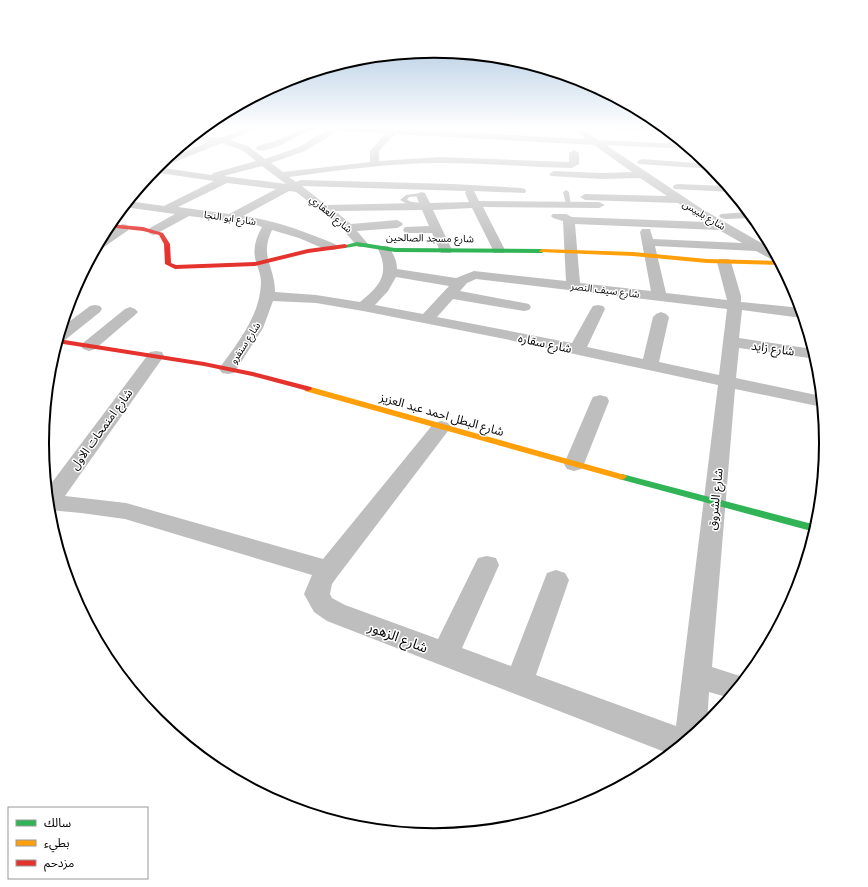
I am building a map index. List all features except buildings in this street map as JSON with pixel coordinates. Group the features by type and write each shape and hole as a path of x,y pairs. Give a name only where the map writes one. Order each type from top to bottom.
{"street":[{"path":"209,178 240,168"},
{"name":"شارع العقاري","path":"274,168 282,175 289,185 301,190 326,208 349,228 362,244"},
{"path":"282,175 333,168"},
{"path":"352,168 354,177"},
{"path":"420,168 420,173"},
{"path":"486,181 493,168"},
{"path":"525,168 524,171 531,174 596,176 640,175"},
{"name":"شارع بلبيس","path":"633,168 640,175 692,208 718,217 761,241"},
{"name":"شارع بلبيس","path":"651,168 702,202"},
{"path":"160,173 166,172 224,180 289,185 467,187 486,181 530,191"},
{"path":"166,209 224,180"},
{"path":"231,218 289,185"},
{"path":"467,187 499,250"},
{"path":"678,187 722,189"},
{"path":"312,198 350,198"},
{"path":"326,208 423,200 462,206 567,198 601,201 679,200"},
{"path":"423,200 446,250"},
{"path":"601,201 603,221"},
{"name":"شارع ابو النجا","path":"133,205 231,218 269,225 331,247"},
{"path":"659,207 692,208"},
{"path":"116,227 154,231 187,212"},
{"path":"536,215 563,216 569,220 644,223 744,215"},
{"path":"672,217 718,217"},
{"path":"569,220 573,286"},
{"path":"644,223 659,296"},
{"path":"349,228 397,224"},
{"name":"شارع سنفرو","path":"228,369 256,330 266,296 268,281 260,251 269,225"},
{"path":"109,238 123,228"},
{"path":"409,230 437,229"},
{"name":"شارع مسجد الصالحين","path":"154,231 162,235 166,243 168,264 170,266 237,266 263,263 296,253 331,247 362,244 384,249 571,251 650,249 724,262 773,263"},
{"path":"650,249 761,242"},
{"path":"363,307 383,289 391,272 391,264 384,249"},
{"name":"شارع الشروق","path":"691,730 698,675 735,305 732,288 724,262"},
{"path":"391,272 454,288 518,316"},
{"name":"شارع سيف النصر","path":"426,320 454,288 469,276 480,275 796,312"},
{"name":"شارع سقاره","path":"266,296 316,299 426,320 518,316 577,350 817,401"},
{"path":"66,332 95,309"},
{"path":"577,350 598,309"},
{"path":"90,346 130,312"},
{"path":"650,366 661,316"},
{"name":"شارع البطل احمد عبد العزيز","path":"63,342 228,369 279,381 715,503 810,527"},
{"name":"شارع زايد","path":"731,342 808,353"},
{"name":"شارع امنمحات الاول","path":"52,497 156,356"},
{"path":"574,464 600,401"},
{"name":"شارع الزهور","path":"441,427 328,570 320,582 317,594 322,604 336,613 677,742"},
{"path":"53,503 81,504 126,511 328,570"},
{"path":"446,654 487,565"},
{"path":"519,682 556,580"},
{"path":"698,675 732,686"}],"traffic: fast":[{"path":"345,246 357,244 395,250 542,251"},
{"path":"622,477 810,527"}],"traffic: slow":[{"path":"542,251 633,254 707,261 773,263"},
{"path":"308,389 622,477"}],"traffic: jam":[{"path":"116,227 143,229 161,234 167,244 168,264 175,267 255,264 308,251 345,246"},
{"path":"63,342 204,364 253,374 308,389"}]}
